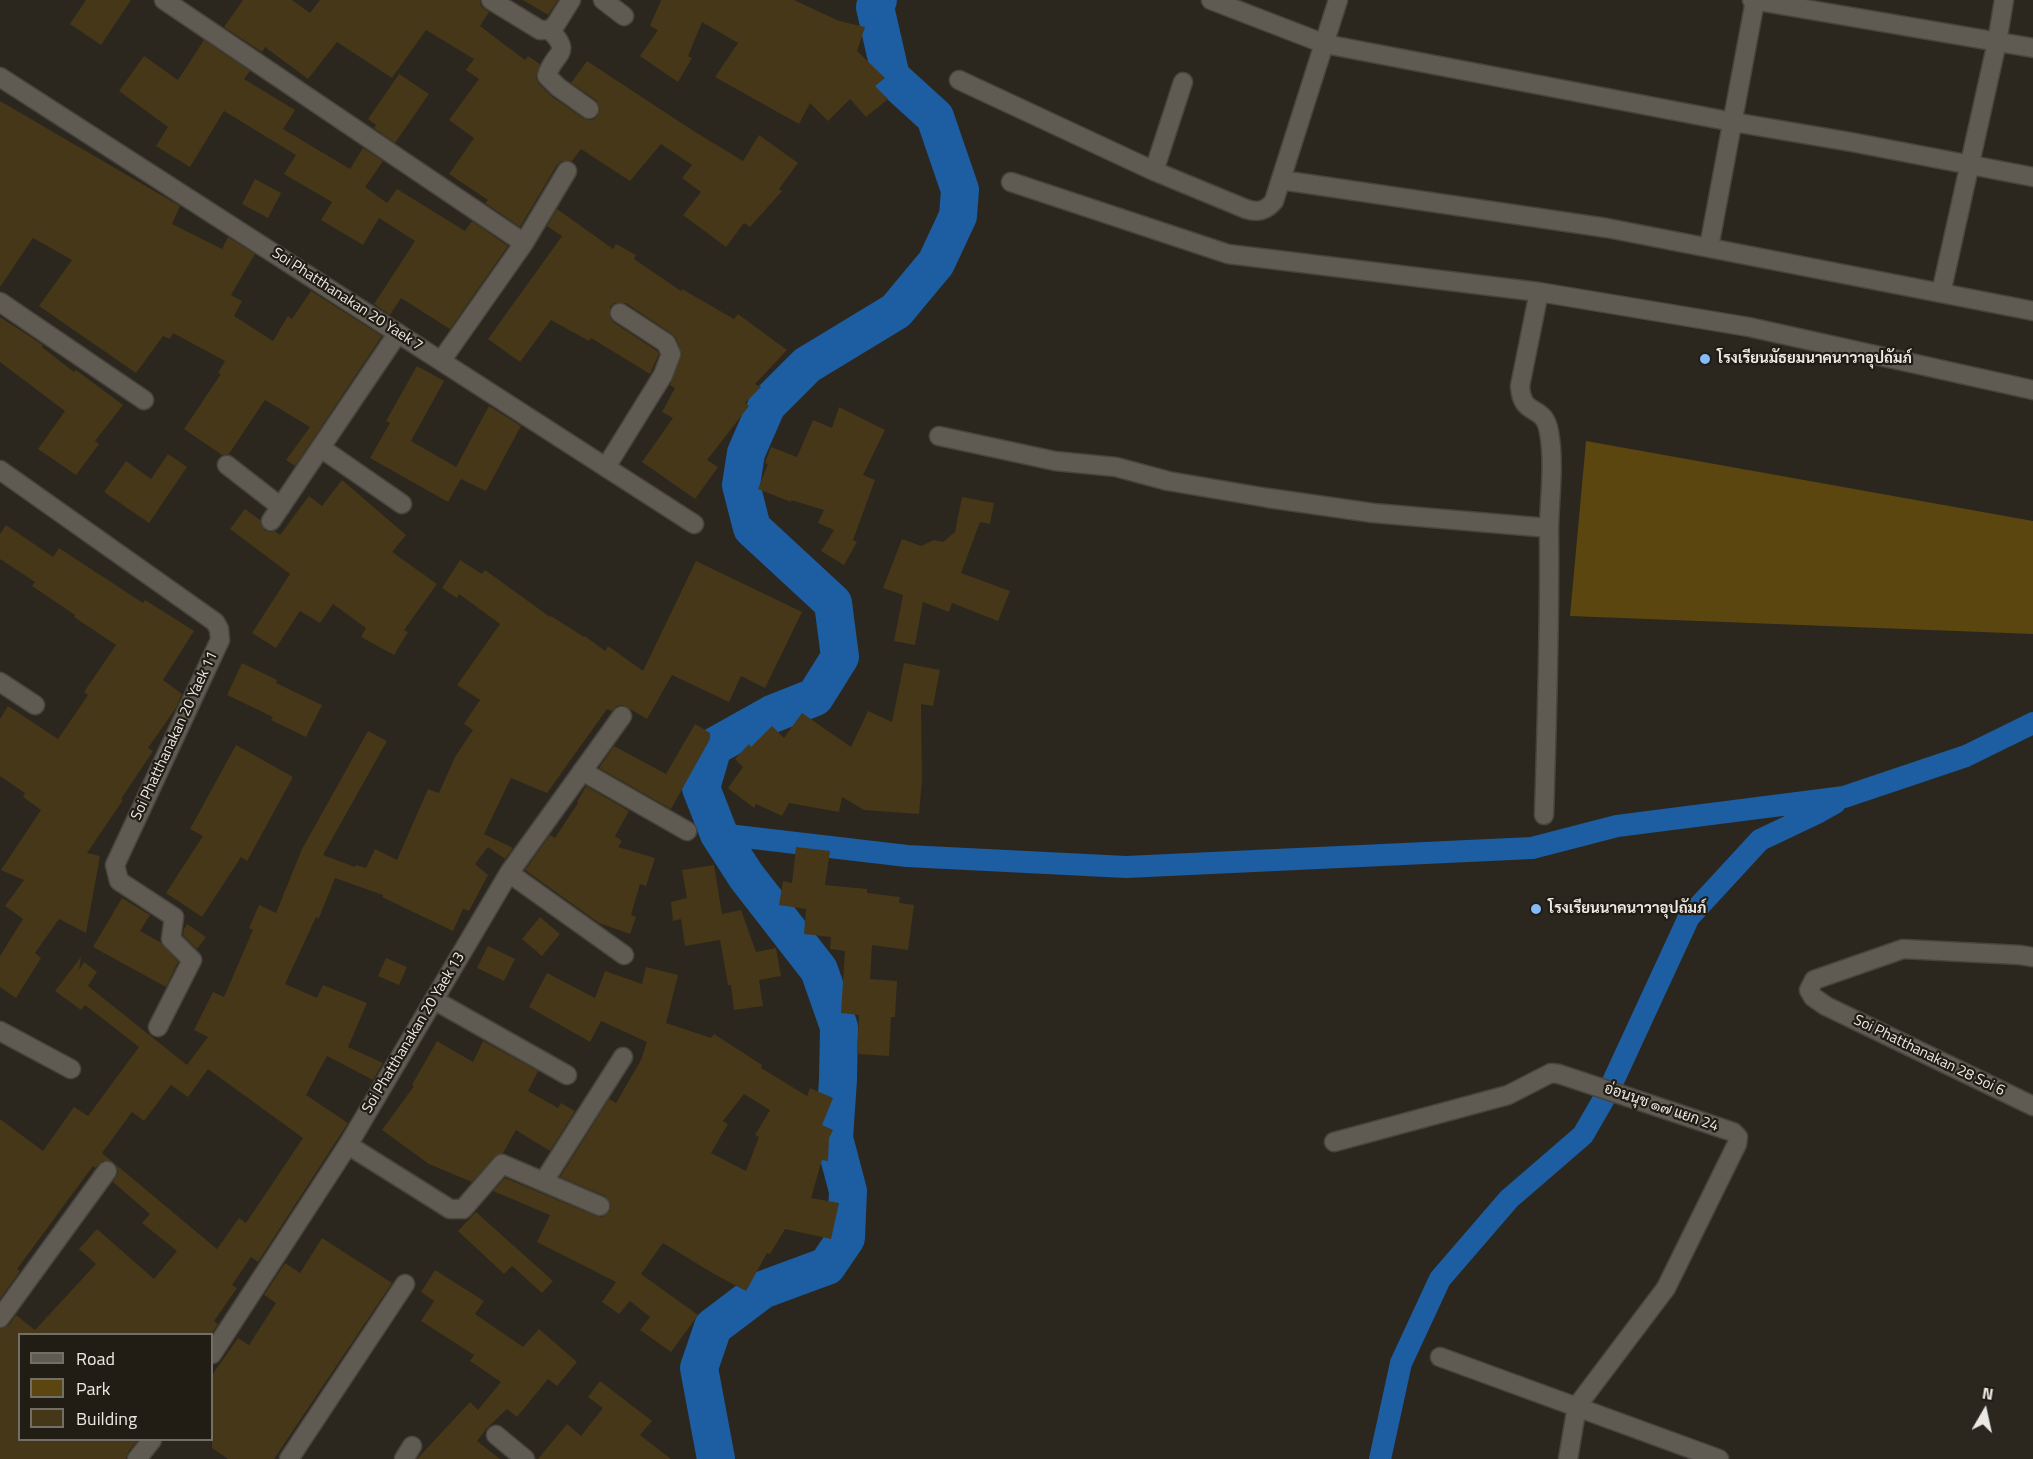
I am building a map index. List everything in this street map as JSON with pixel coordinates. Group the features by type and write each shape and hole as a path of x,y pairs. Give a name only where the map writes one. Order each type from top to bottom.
{"street":[{"path":"164,0 524,243"},
{"path":"491,0 540,30 550,30 571,0"},
{"path":"603,0 624,16"},
{"path":"1211,0 1325,44 2033,177"},
{"path":"959,80 1154,171 1254,212 1269,207 1274,201 1338,0"},
{"path":"1709,247 1753,0 2033,48"},
{"path":"1941,293 1997,42 2004,0"},
{"path":"550,30 562,46 547,76 558,87 589,109"},
{"name":"Soi Phatthanakan 20 Yaek 7","path":"0,77 693,524"},
{"path":"1154,171 1183,82"},
{"path":"441,361 524,243 567,171"},
{"path":"1281,180 1607,228 2033,311"},
{"path":"1011,182 1228,254 1539,291 1749,327 2033,390"},
{"path":"1539,291 1520,386 1522,401 1527,407 1539,412 1545,418 1549,431 1551,458 1550,621 1544,815"},
{"path":"0,302 144,400"},
{"path":"606,467 663,375 670,354 666,343 620,313"},
{"path":"226,465 276,514 398,333"},
{"path":"939,436 1054,461 1116,467 1168,481 1268,498 1373,513 1549,528"},
{"path":"321,448 402,504"},
{"name":"Soi Phatthanakan 20 Yaek 11","path":"0,470 214,622 219,629 220,640 115,865 119,881 174,917 171,939 192,960 158,1027"},
{"path":"0,682 35,705"},
{"name":"Soi Phatthanakan 20 Yaek 13","path":"213,1352 348,1145 509,873 622,716"},
{"path":"582,771 687,831"},
{"path":"509,873 624,955"},
{"name":"Soi Phatthanakan 28 Soi 6","path":"2033,957 2020,954 1903,949 1814,980 1809,990 1813,997 1826,1005 2033,1106"},
{"path":"434,999 567,1075"},
{"path":"0,1031 71,1069"},
{"path":"544,1181 623,1058"},
{"name":"อ่อนนุช ๑๗ แยก 24","path":"1334,1142 1508,1095 1551,1073 1733,1132 1738,1137 1737,1144 1701,1221 1666,1288 1577,1406 1568,1459"},
{"path":"348,1145 456,1211 463,1209 502,1164 600,1206"},
{"path":"0,1318 107,1171"},
{"path":"289,1459 405,1284"},
{"path":"1440,1356 1719,1459"},
{"path":"495,1435 525,1459"},
{"path":"137,1459 151,1441"}],"green space":[{"path":"1586,441 2033,521 2033,634 1570,616"}],"building":[{"path":"86,0 131,0 101,45 70,24"},
{"path":"243,0 292,0 310,13 320,0 480,0 481,6 489,12 480,26 525,60 528,56 540,64 536,78 539,84 551,96 583,118 594,119 600,109 596,100 571,83 587,61 743,161 759,135 798,163 779,189 782,191 750,227 744,223 726,247 683,215 701,192 682,178 692,165 661,144 630,181 581,149 572,161 562,161 557,165 520,227 485,203 488,200 449,174 474,138 449,120 479,79 466,70 474,59 426,30 392,78 337,42 308,79 265,47 262,52 224,27"},
{"path":"523,0 558,0 548,15"},
{"path":"661,0 794,0 839,21 865,27 857,51 885,78 875,86 888,99 866,117 850,99 828,121 810,103 799,124 715,77 738,43 702,22 688,56 692,58 678,82 640,56 658,30 650,26"},
{"path":"204,40 250,71 244,79 295,110 283,129 350,169 363,148 383,161 365,187 387,203 397,189 465,231 472,221 508,246 450,329 401,298 390,315 374,304 415,241 379,218 363,245 321,220 332,202 284,174 296,155 224,111 190,167 156,146 168,127 119,91 144,56 178,80"},
{"path":"399,74 429,94 395,143 374,128 376,125 368,119"},
{"path":"0,101 180,206 172,224 222,249 228,237 255,254 231,295 242,301 234,316 273,341 288,316 292,319 311,291 382,336 295,466 286,460 310,427 265,400 229,454 222,455 184,429 221,374 218,373 225,361 173,333 170,339 163,336 136,373 39,306 72,260 33,238 0,287"},
{"path":"255,179 281,193 268,218 242,204"},
{"path":"557,209 613,249 616,244 636,255 634,259 681,291 682,289 734,319 738,314 787,350 755,384 761,387 745,403 749,406 707,460 718,467 695,499 642,462 673,418 662,412 675,388 670,385 682,354 672,334 626,303 615,303 610,307 610,318 613,322 659,354 650,374 591,338 589,341 551,320 520,362 488,339 562,236 547,226"},
{"path":"0,317 43,345 42,347 74,372 76,370 123,405 95,441 99,444 76,475 38,449 65,411 0,362"},
{"path":"417,366 444,381 411,441 456,467 489,406 521,426 486,491 461,479 448,502 370,458 390,423 386,421"},
{"path":"839,407 885,430 863,475 875,480 853,540 857,542 844,565 821,551 834,530 818,523 824,510 791,500 791,502 758,489 768,464 765,463 771,447 797,457 813,420 832,428"},
{"path":"168,454 187,467 149,523 104,492 126,461 151,479"},
{"path":"342,480 406,535 392,552 437,584 404,630 408,632 394,655 361,637 366,628 333,604 320,623 300,611 276,648 252,633 290,574 230,529 245,509 260,520 264,530 275,531 280,535 309,496 322,506"},
{"path":"962,497 994,503 990,524 980,522 961,573 1010,591 998,621 952,603 949,612 923,602 915,645 894,641 903,595 883,588 902,539 921,546 934,540 943,542 955,532"},
{"path":"6,525 53,557 59,548 143,603 145,600 194,631 163,680 182,694 176,708 148,748 153,751 121,799 123,800 87,853 100,856 86,933 59,919 35,953 41,958 16,998 0,987 0,956 23,919 5,906 24,880 1,870 41,810 23,797 25,793 0,776 0,719 8,706 58,739 88,695 84,692 116,645 32,586 35,582 0,559 0,534"},
{"path":"460,560 482,574 485,570 550,617 585,636 605,651 608,646 643,671 696,561 802,612 765,688 741,676 729,702 672,675 647,719 623,705 617,706 612,711 607,709 547,793 511,778 484,834 513,848 505,859 488,847 475,864 488,875 469,911 463,909 453,931 382,897 383,895 335,878 319,918 316,917 285,984 317,998 323,985 367,1003 348,1047 383,1063 373,1080 327,1056 306,1095 348,1123 258,1262 251,1257 232,1285 237,1288 214,1321 218,1324 212,1333 18,1333 18,1441 137,1441 128,1452 126,1459 0,1459 0,1329 9,1325 16,1315 35,1330 96,1264 79,1249 97,1229 154,1279 177,1251 142,1223 150,1214 113,1182 118,1173 113,1163 217,1249 239,1218 246,1223 303,1138 208,1069 188,1097 171,1085 144,1121 132,1112 102,1153 113,1162 103,1161 95,1168 93,1166 17,1269 20,1271 0,1299 0,1119 43,1151 74,1107 88,1116 139,1047 85,1005 81,1010 55,991 81,957 79,970 84,962 97,972 88,986 187,1065 208,1037 194,1030 213,992 224,997 253,930 249,928 259,905 276,913 302,849 368,731 387,741 323,855 355,867 356,865 366,868 375,849 397,860 428,789 439,793 455,757 473,730 464,724 480,700 457,685 500,624 459,594 457,598 442,588"},
{"path":"242,663 277,680 276,683 322,705 306,737 271,720 273,717 227,695"},
{"path":"904,663 940,670 933,706 921,704 922,780 919,814 864,810 842,797 839,812 789,803 782,816 756,804 754,808 728,788 743,767 735,759 749,744 751,747 772,726 784,738 802,713 851,747 868,711 892,722"},
{"path":"695,724 710,733 710,739 671,809 599,768 614,746 666,774"},
{"path":"236,745 293,777 247,861 241,857 202,917 166,893 203,836 190,829"},
{"path":"586,786 629,811 615,836 622,841 618,847 655,858 646,886 640,884 631,915 636,917 630,934 599,923 525,870 550,835 555,838 578,803"},
{"path":"796,847 830,851 825,885 867,889 867,893 900,897 899,903 914,905 908,950 872,945 870,979 897,981 895,1017 891,1017 889,1056 857,1054 859,1015 841,1013 845,951 830,949 831,937 804,934 806,909 779,905 783,881 792,883"},
{"path":"714,865 722,914 741,910 756,952 776,948 781,976 759,980 763,1006 734,1010 731,985 728,985 720,940 685,946 681,919 673,921 671,902 687,898 682,870"},
{"path":"122,898 150,915 140,931 160,942 178,962 166,987 93,947"},
{"path":"540,917 560,934 542,956 522,939"},
{"path":"187,924 206,937 197,949 183,935"},
{"path":"488,946 515,959 504,981 477,968"},
{"path":"386,958 407,967 399,985 378,976"},
{"path":"646,967 678,975 666,1023 711,1038 714,1034 762,1065 761,1068 807,1096 810,1088 833,1098 822,1125 833,1130 829,1138 828,1161 822,1160 811,1198 839,1203 831,1239 785,1229 770,1254 767,1253 746,1291 663,1243 641,1274 698,1315 671,1352 640,1330 650,1317 630,1301 619,1314 602,1302 616,1282 537,1242 550,1215 493,1191 505,1178 596,1216 602,1217 610,1211 611,1204 605,1196 560,1177 609,1099 616,1103 641,1060 647,1042 601,1021 590,1042 529,1007 547,973 595,998 605,971 642,984","holes":["744,1094 770,1110 755,1135 759,1137 746,1171 711,1153 728,1124 723,1121"]},
{"path":"437,1041 473,1062 483,1041 538,1071 528,1091 558,1108 561,1103 575,1111 550,1151 516,1130 503,1153 494,1157 472,1182 429,1164 382,1130 414,1086 412,1085"},
{"path":"476,1212 553,1281 542,1293 512,1266 504,1274 458,1231"},
{"path":"322,1238 392,1283 274,1459 228,1459 212,1448 213,1374 238,1338 249,1345 276,1303 264,1295 285,1263 300,1273"},
{"path":"435,1270 484,1301 475,1314 523,1347 539,1329 577,1362 557,1386 548,1379 517,1417 507,1409 487,1428 477,1441 500,1459 417,1459 470,1402 478,1410 501,1382 470,1361 474,1355 421,1321 434,1301 421,1292"},
{"path":"600,1381 652,1421 640,1435 671,1459 538,1459 567,1424 581,1436 603,1408 588,1397"}],"waterway":[{"path":"716,1459 699,1368 713,1327 762,1290 827,1266 846,1238 848,1191 834,1138 839,1027 819,970 746,876 719,834 701,788 713,747 772,714 815,697 840,657 833,603 752,528 741,485 746,453 767,405 807,365 896,311 936,263 958,216 960,190 935,117 891,77 875,7 878,0"},
{"path":"719,834 907,856 1126,867 1532,848 1617,826 1844,797 1966,756 2033,723"},
{"path":"1380,1459 1401,1363 1440,1279 1509,1199 1583,1135 1609,1090 1689,917 1760,840 1835,803"}],"place":[{"name":"โรงเรียนมัธยมนาคนาวาอุปถัมภ์","path":"1705,359"},
{"name":"โรงเรียนนาคนาวาอุปถัมภ์","path":"1536,909"}]}
